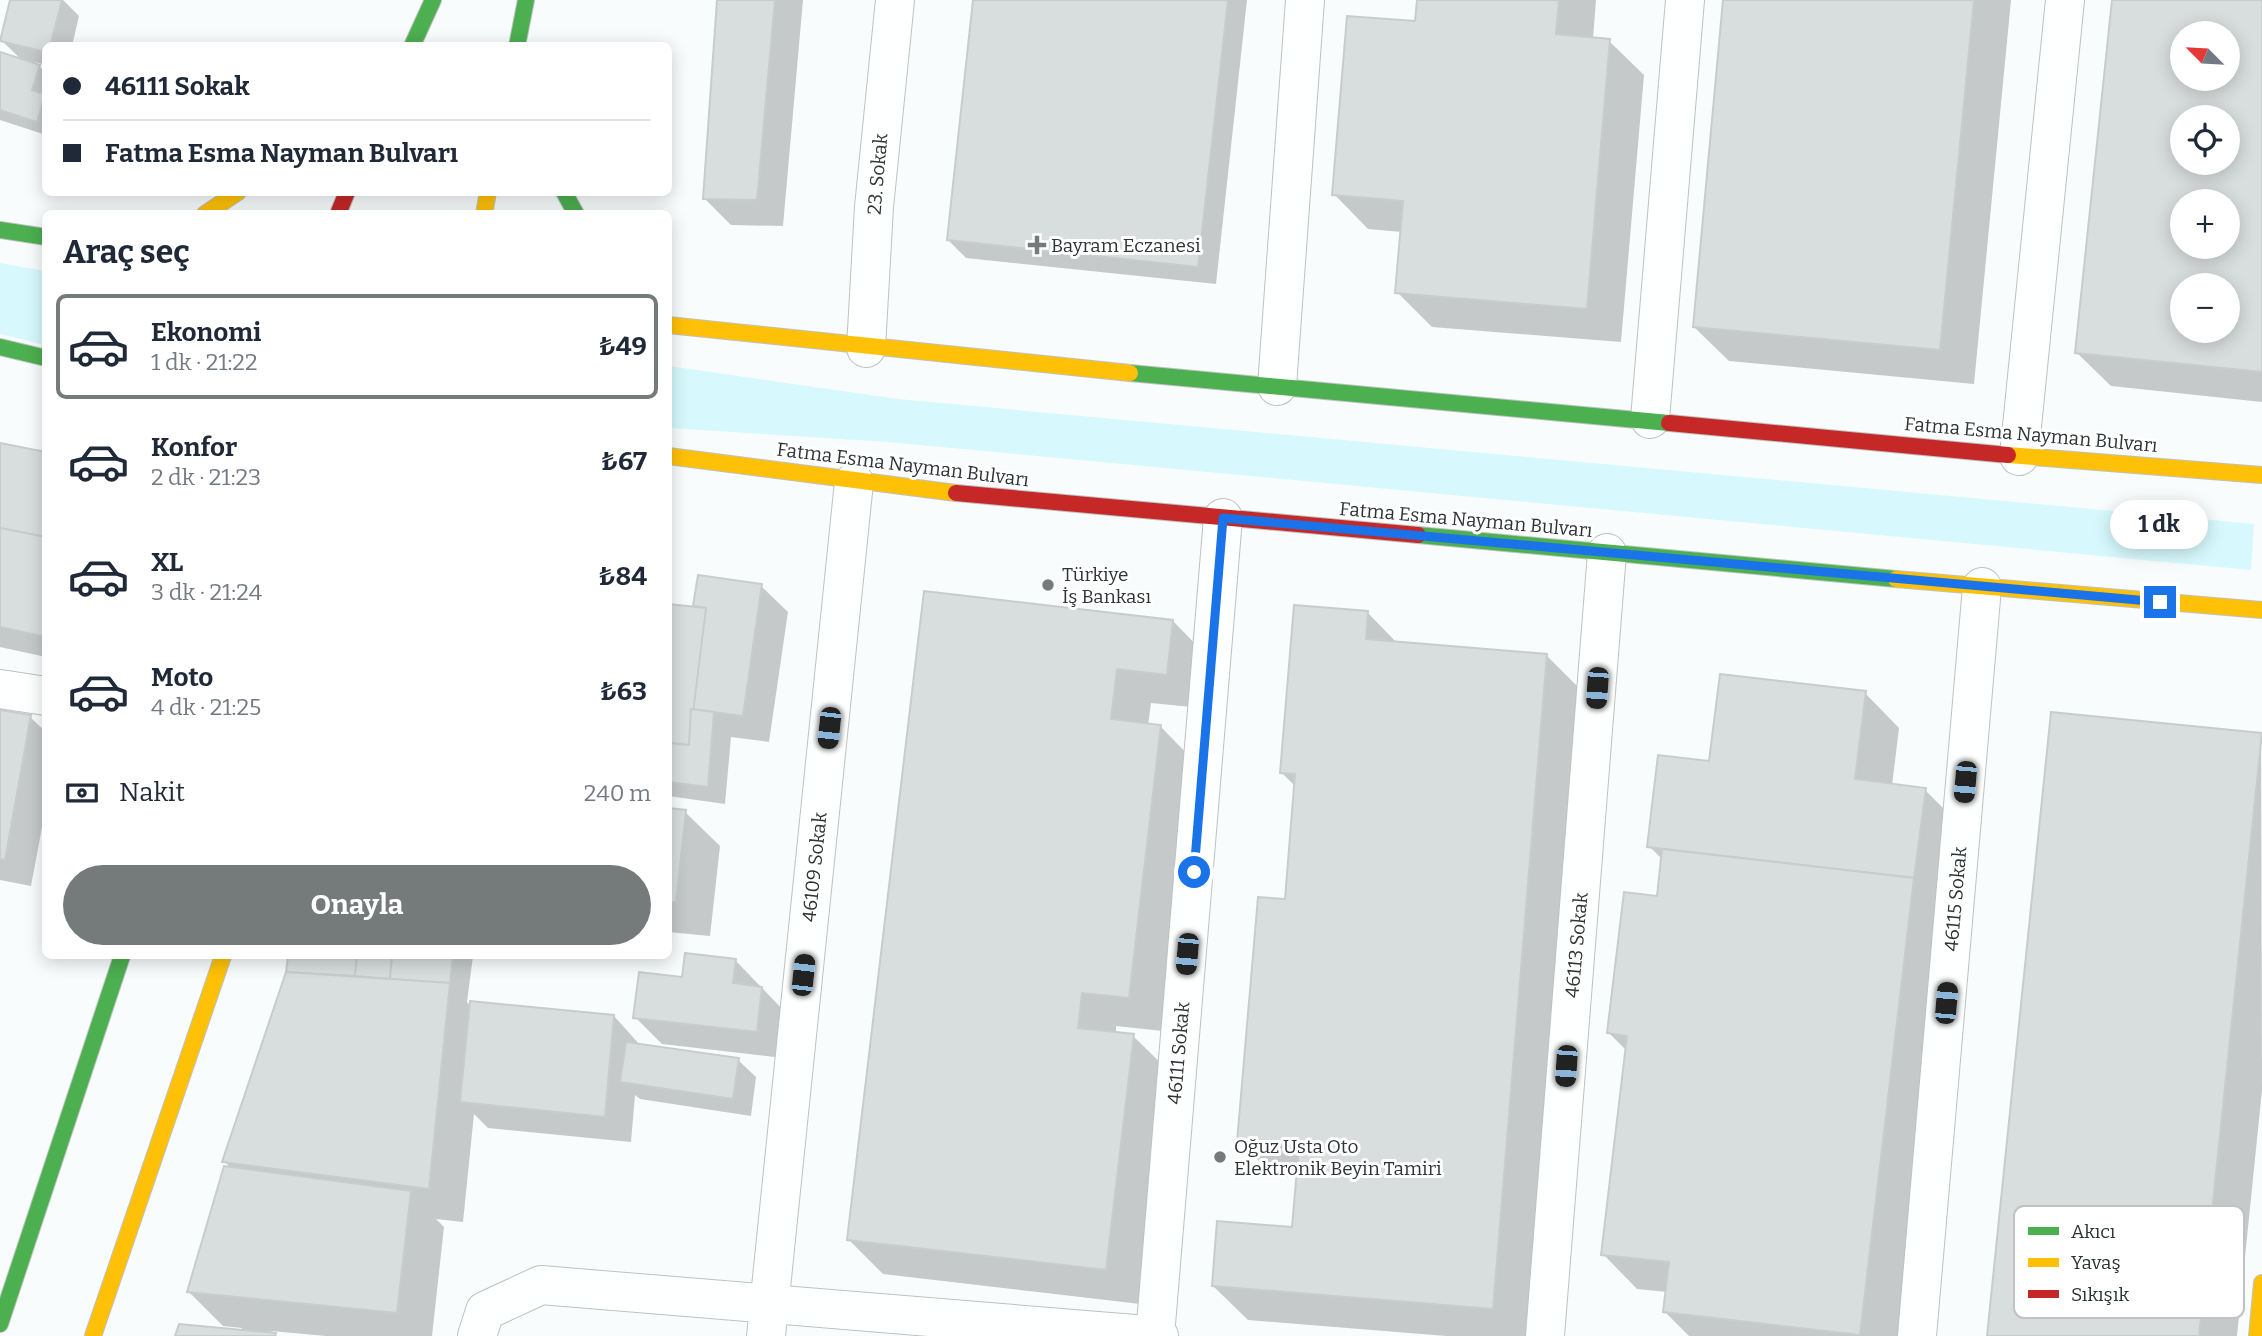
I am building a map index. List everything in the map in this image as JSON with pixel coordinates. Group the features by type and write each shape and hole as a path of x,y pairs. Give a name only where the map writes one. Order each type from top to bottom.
{"main road":[{"path":"414,42 433,0"},
{"path":"518,42 526,0"},
{"path":"211,210 232,196"},
{"path":"0,230 42,236"},
{"name":"Fatma Esma Nayman Bulvarı","path":"672,325 866,348 1650,419 2019,456 2262,475"},
{"path":"0,347 42,357"},
{"name":"Fatma Esma Nayman Bulvarı","path":"672,457 854,482 1223,518 2262,610"},
{"path":"0,1324 121,959"},
{"path":"93,1336 222,959"},
{"path":"2257,1336 2262,1283"}],"street":[{"name":"23. Sokak","path":"866,348 874,207 895,0"},
{"path":"1277,386 1306,0"},
{"path":"1650,419 1685,0"},
{"path":"2019,456 2065,0"},
{"name":"46109 Sokak","path":"768,1320 854,482"},
{"name":"46111 Sokak","path":"1156,1336 1223,518"},
{"name":"46113 Sokak","path":"1545,1336 1607,553"},
{"name":"46115 Sokak","path":"1917,1336 1982,587"},
{"path":"0,689 42,695"},
{"path":"478,1336 485,1311 541,1285 768,1320 1156,1336"}],"shaded area":[{"path":"0,263 42,270 42,344 0,334"},
{"path":"672,366 898,399 2254,524 2251,570 888,442 672,428"}],"building":[{"path":"10,0 62,0 51,42 42,42 42,51 0,41"},
{"path":"717,0 775,0 757,200 703,199"},
{"path":"973,0 1228,0 1198,267 947,240"},
{"path":"1417,0 1559,0 1556,34 1610,39 1587,309 1395,293 1403,201 1332,195 1347,16 1415,21"},
{"path":"1723,0 1974,0 1940,350 1693,327"},
{"path":"2112,0 2262,0 2262,372 2075,353"},
{"path":"0,52 40,65 32,90 42,93 37,122 0,110"},
{"path":"0,443 42,451 42,537 0,528"},
{"path":"0,528 42,536 42,636 0,627"},
{"path":"698,575 762,584 743,716 691,709 706,608 693,606"},
{"path":"924,591 1173,620 1167,675 1117,669 1111,719 1161,725 1129,998 1082,993 1078,1028 1134,1034 1106,1270 847,1240"},
{"path":"672,604 706,608 689,745 672,743"},
{"path":"1294,605 1368,611 1366,639 1547,654 1493,1309 1212,1286 1217,1221 1292,1227 1299,1146 1237,1142 1258,897 1285,899 1295,774 1280,773"},
{"path":"1720,674 1866,691 1855,779 1926,788 1914,878 1647,847 1658,755 1709,761"},
{"path":"691,709 714,712 708,787 672,782 672,743 689,745"},
{"path":"0,710 31,715 5,860 0,859"},
{"path":"2051,712 2262,733 2213,1206 2014,1206 2014,1318 2201,1318 2199,1336 1987,1336"},
{"path":"672,808 686,810 676,902 672,902"},
{"path":"1662,849 1914,878 1860,1335 1663,1312 1669,1262 1601,1255 1627,1036 1607,1033 1624,892 1657,896"},
{"path":"685,953 736,959 733,983 762,987 757,1032 633,1018 639,972 682,977"},
{"path":"288,959 357,959 355,976 286,972"},
{"path":"357,959 392,959 390,979 355,976"},
{"path":"392,959 453,959 450,983 390,979"},
{"path":"286,972 450,983 429,1189 222,1162"},
{"path":"470,1001 614,1015 605,1117 460,1102"},
{"path":"626,1042 739,1058 733,1099 620,1082"},
{"path":"224,1166 411,1191 397,1313 187,1292"},
{"path":"179,1324 276,1333 275,1336 175,1336"}],"traffic: fast":[{"path":"414,42 433,0"},
{"path":"518,42 526,0"},
{"path":"566,196 574,210"},
{"path":"0,230 42,236"},
{"path":"0,347 42,357"},
{"path":"1130,373 1669,423"},
{"path":"1418,535 1896,579"},
{"path":"0,1324 121,959"}],"traffic: slow":[{"path":"211,210 232,196"},
{"path":"485,210 487,196"},
{"path":"672,325 1130,373"},
{"path":"2008,455 2262,475"},
{"path":"672,457 956,493"},
{"path":"1896,579 2262,610"},
{"path":"93,1336 222,959"},
{"path":"2257,1336 2262,1283"}],"traffic: jam":[{"path":"340,210 345,196"},
{"path":"1669,423 2008,455"},
{"path":"956,493 1418,535"}],"place":[{"name":"Bayram Eczanesi","path":"1037,245"},
{"name":"Türkiye İş Bankası","path":"1048,585"},
{"name":"Oğuz Usta Oto Elektronik Beyin Tamiri","path":"1220,1157"}],"route":[{"path":"1194,872 1223,518 2160,602"}]}
